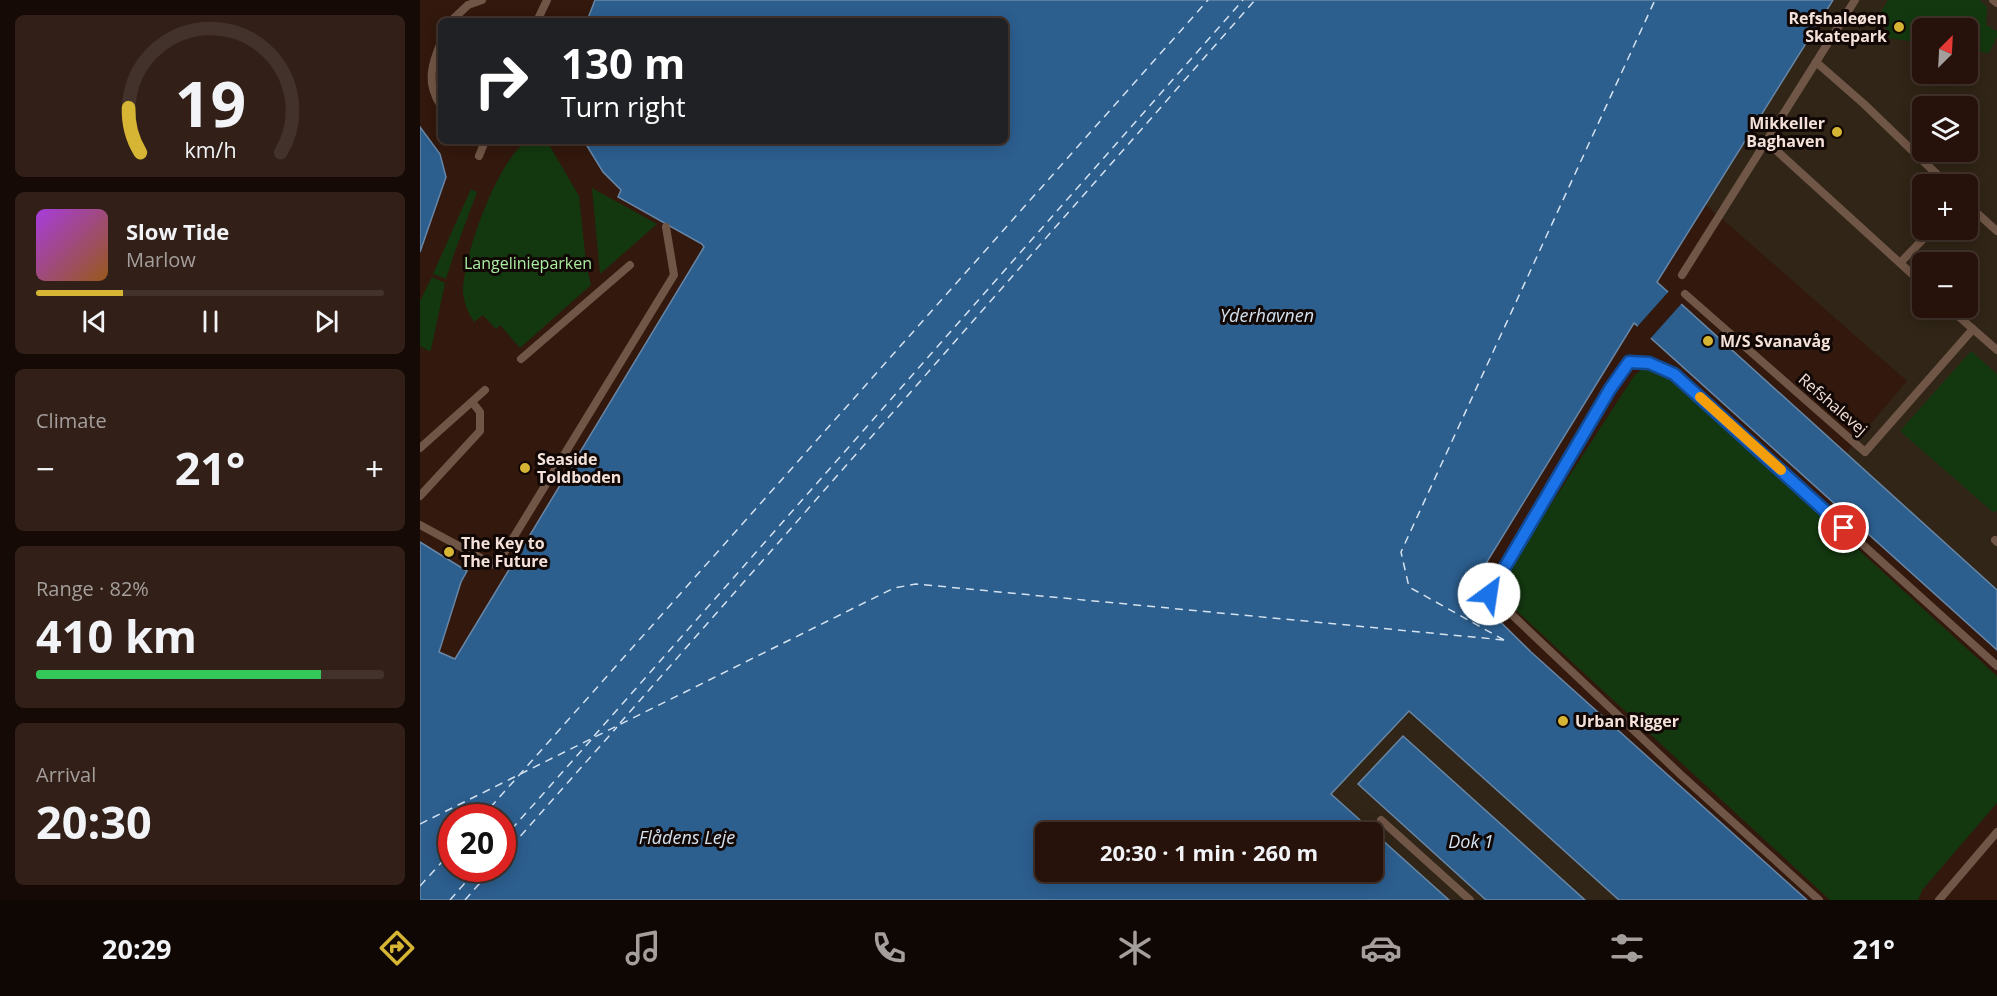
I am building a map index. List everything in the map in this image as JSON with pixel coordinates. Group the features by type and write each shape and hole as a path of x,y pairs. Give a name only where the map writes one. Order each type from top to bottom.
{"lane":[{"path":"454,18 468,5 482,0"},
{"path":"1682,275 1855,0"},
{"path":"1993,0 1997,3"},
{"path":"538,18 545,1"},
{"path":"438,49 431,75 432,89 438,100"},
{"path":"1816,62 1864,104 1937,174"},
{"path":"1767,142 1912,274"},
{"path":"479,156 484,144"},
{"path":"1978,214 1997,231"},
{"path":"420,525 495,566 674,276 666,227"},
{"path":"1900,263 1922,240"},
{"path":"521,359 630,266"},
{"name":"Refshalevej","path":"1685,294 1865,452 1973,329"},
{"path":"1960,318 1997,350"},
{"path":"1819,900 1681,775 1489,594 1610,389 1629,362 1649,363 1674,374 1997,666"},
{"path":"420,448 486,390"},
{"path":"420,496 480,431 480,412 472,402"},
{"path":"1381,819 1470,900"},
{"path":"1940,900 1997,832"}],"shaded area":[{"path":"1833,0 1997,0 1997,590 1846,453 1907,381 1705,204"},
{"path":"1409,710 1619,900 1449,900 1383,841 1383,822 1362,822 1331,794"}],"green space":[{"name":"Refshaleøen Skatepark","path":"1888,0 1980,0 1987,7 1986,25 1997,31 1997,37 1989,53 1978,51 1978,18 1912,18 1912,41 1889,38 1885,25 1878,17"},
{"name":"Langelinieparken","path":"524,144 549,144 579,196 586,263 591,285 520,348 500,325 496,329 483,315 474,322 464,300 463,292 469,256 484,210 504,168"},
{"path":"592,188 657,224 600,274"},
{"path":"471,189 477,192 446,279 433,274"},
{"path":"432,277 445,283 429,351 420,346 420,301"},
{"path":"1971,351 1997,374 1997,510 1994,513 1900,431"},
{"path":"1653,369 1668,376 1997,676 1997,803 1923,889 1918,900 1830,900 1508,603 1499,592 1502,580 1634,376 1641,370"}],"water":[{"name":"Yderhavnen","path":"595,0 1833,0 1657,282 1997,590 1997,650 1634,323 1469,591 1531,652 1807,900 1619,900 1409,711 1331,794 1362,822 1035,822 1035,882 1383,882 1383,841 1449,900 420,900 420,542 467,571 461,582 439,652 455,659 704,247 618,197 621,190 603,172 586,144 1008,144 1008,18 588,18"},
{"path":"420,127 440,154 446,177 420,252"},
{"name":"Dok 1","path":"1403,736 1585,900 1486,900 1358,784"}],"pier":[{"path":"1670,290 1683,302 1649,340 1636,328"}],"ferry route":[{"path":"493,804 1208,0"},
{"path":"594,736 1243,0"},
{"path":"620,723 1255,0"},
{"path":"1504,640 1409,587 1401,552 1655,0"},
{"path":"420,824 894,588 916,584 1504,640"},
{"path":"516,841 617,727"},
{"path":"516,824 591,740"},
{"path":"420,886 438,866"},
{"path":"450,900 466,882"},
{"path":"465,900 481,882"}],"slow traffic":[{"path":"1700,397 1781,470"}],"place":[{"name":"Refshaleøen Skatepark","path":"1899,27"},
{"name":"Mikkeller Baghaven","path":"1837,132"},
{"name":"M/S Svanavåg","path":"1708,341"},
{"name":"Seaside Toldboden","path":"525,468"},
{"name":"The Key to The Future","path":"449,552"},
{"name":"Urban Rigger","path":"1563,721"}],"route":[{"path":"1489,594 1610,389 1629,362 1649,363 1674,374 1844,528"}],"water label":[{"name":"Flådens Leje","path":"687,838"}]}
